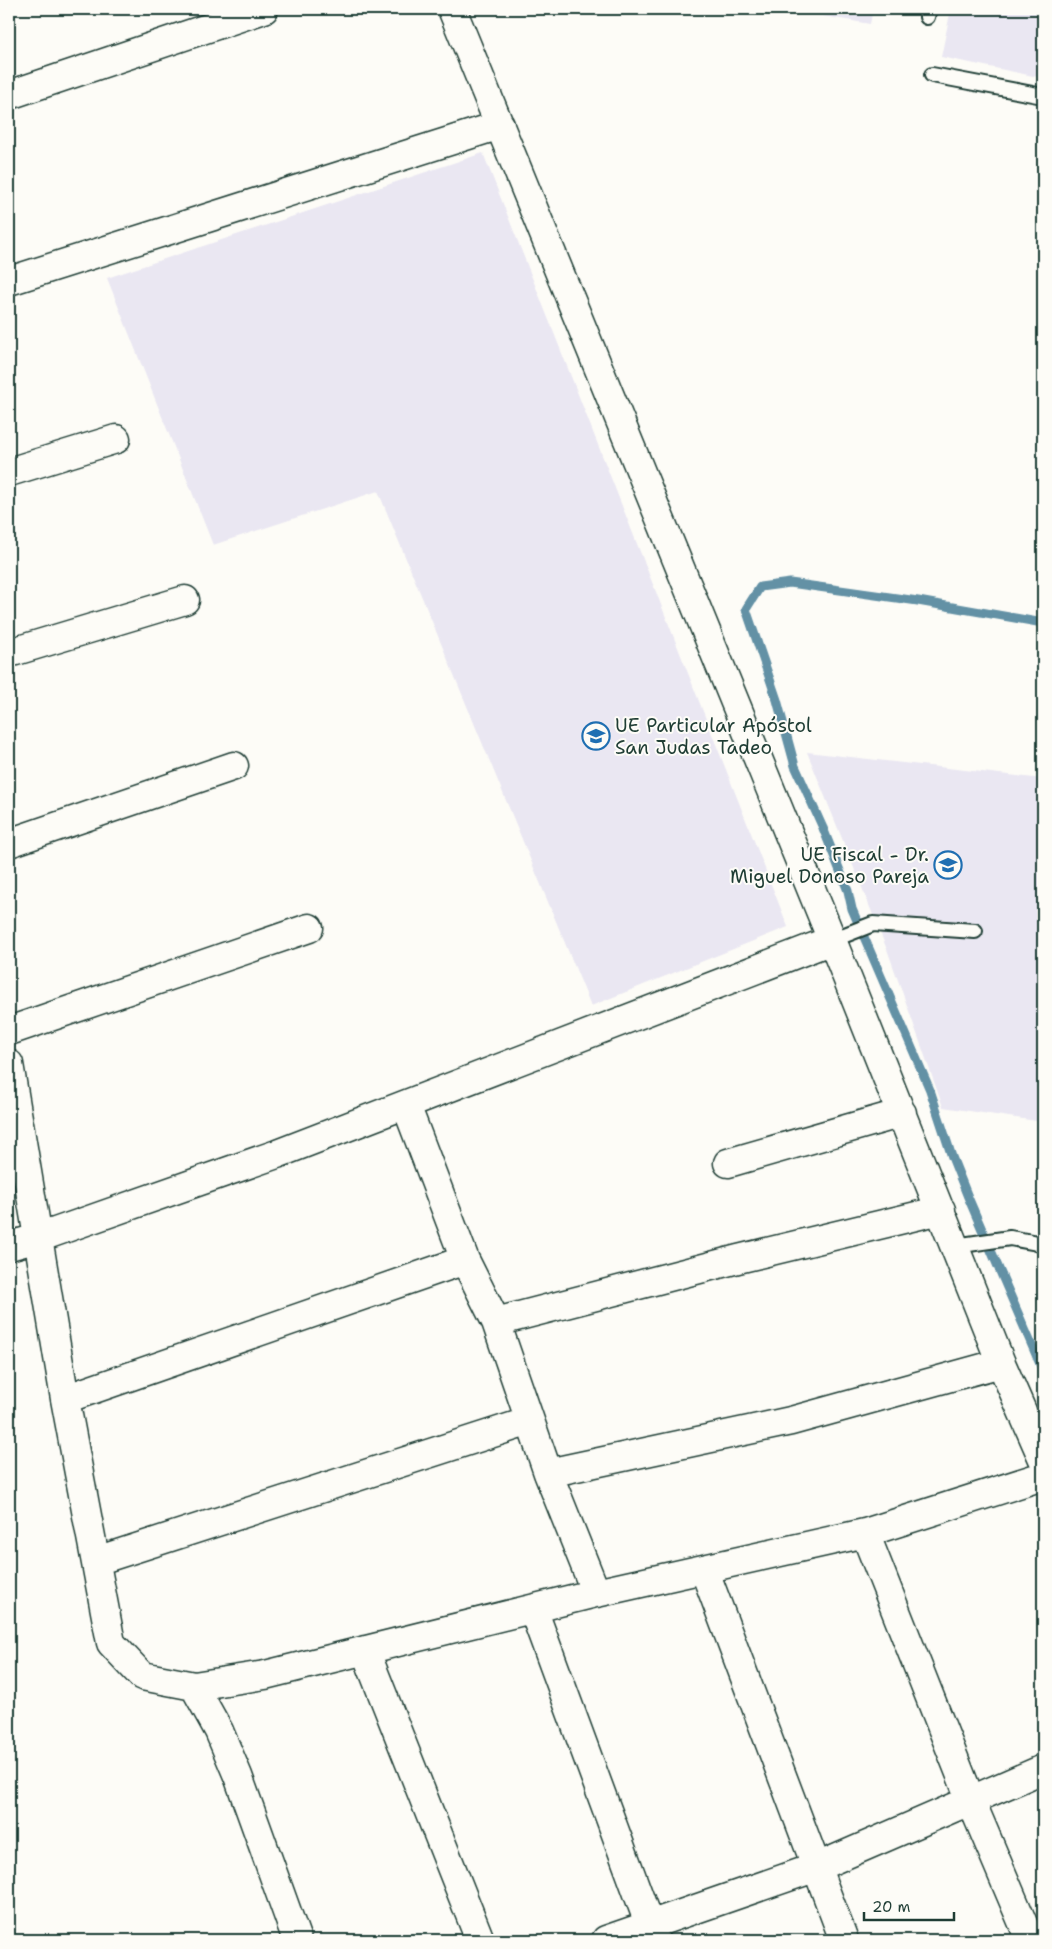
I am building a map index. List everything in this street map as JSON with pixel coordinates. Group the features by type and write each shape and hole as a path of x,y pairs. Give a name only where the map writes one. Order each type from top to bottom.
{"street":[{"path":"9,94 264,9"},
{"path":"452,9 832,940 1001,1362 1043,1459"},
{"path":"9,281 500,124"},
{"path":"9,472 116,439"},
{"path":"9,653 185,600"},
{"path":"9,843 234,766"},
{"path":"9,1031 309,928"},
{"path":"9,1246 38,1238 277,1154 832,940"},
{"path":"9,1064 65,1399 111,1643 142,1676 194,1686 266,1675 596,1593 865,1533 1043,1476"},
{"path":"406,1104 465,1260 496,1322 548,1473 596,1593"},
{"path":"728,1163 902,1113"},
{"path":"496,1322 941,1210"},
{"path":"65,1399 465,1260"},
{"path":"548,1473 791,1421 1001,1362"},
{"path":"96,1561 530,1422"},
{"path":"865,1533 971,1801 1030,1940"},
{"path":"704,1569 844,1940"},
{"path":"533,1609 652,1933"},
{"path":"365,1650 480,1940"},
{"path":"194,1686 218,1730 238,1776 297,1940"},
{"path":"606,1940 652,1933 817,1868 1043,1769"}],"lane":[{"path":"932,75 1043,96"},
{"path":"832,940 873,924 975,931"},
{"path":"955,1246 1010,1238 1043,1244"}],"shaded area":[{"path":"782,9 873,9 870,24"},
{"path":"951,9 1043,9 1043,78 941,57"},
{"name":"UE Particular Apóstol San Judas Tadeo","path":"483,153 788,927 591,1006 378,491 213,545 107,278"},
{"name":"UE Fiscal - Dr. Miguel Donoso Pareja","path":"807,752 1043,779 1043,1122 943,1107 888,952"}],"waterway":[{"path":"1043,623 918,601 790,583 760,587 746,609 777,700 795,766 823,828 848,891 852,909 930,1090 952,1157 968,1197 1043,1371"}],"place":[{"name":"UE Particular Apóstol San Judas Tadeo","path":"596,736"},
{"name":"UE Fiscal - Dr. Miguel Donoso Pareja","path":"948,865"}]}
